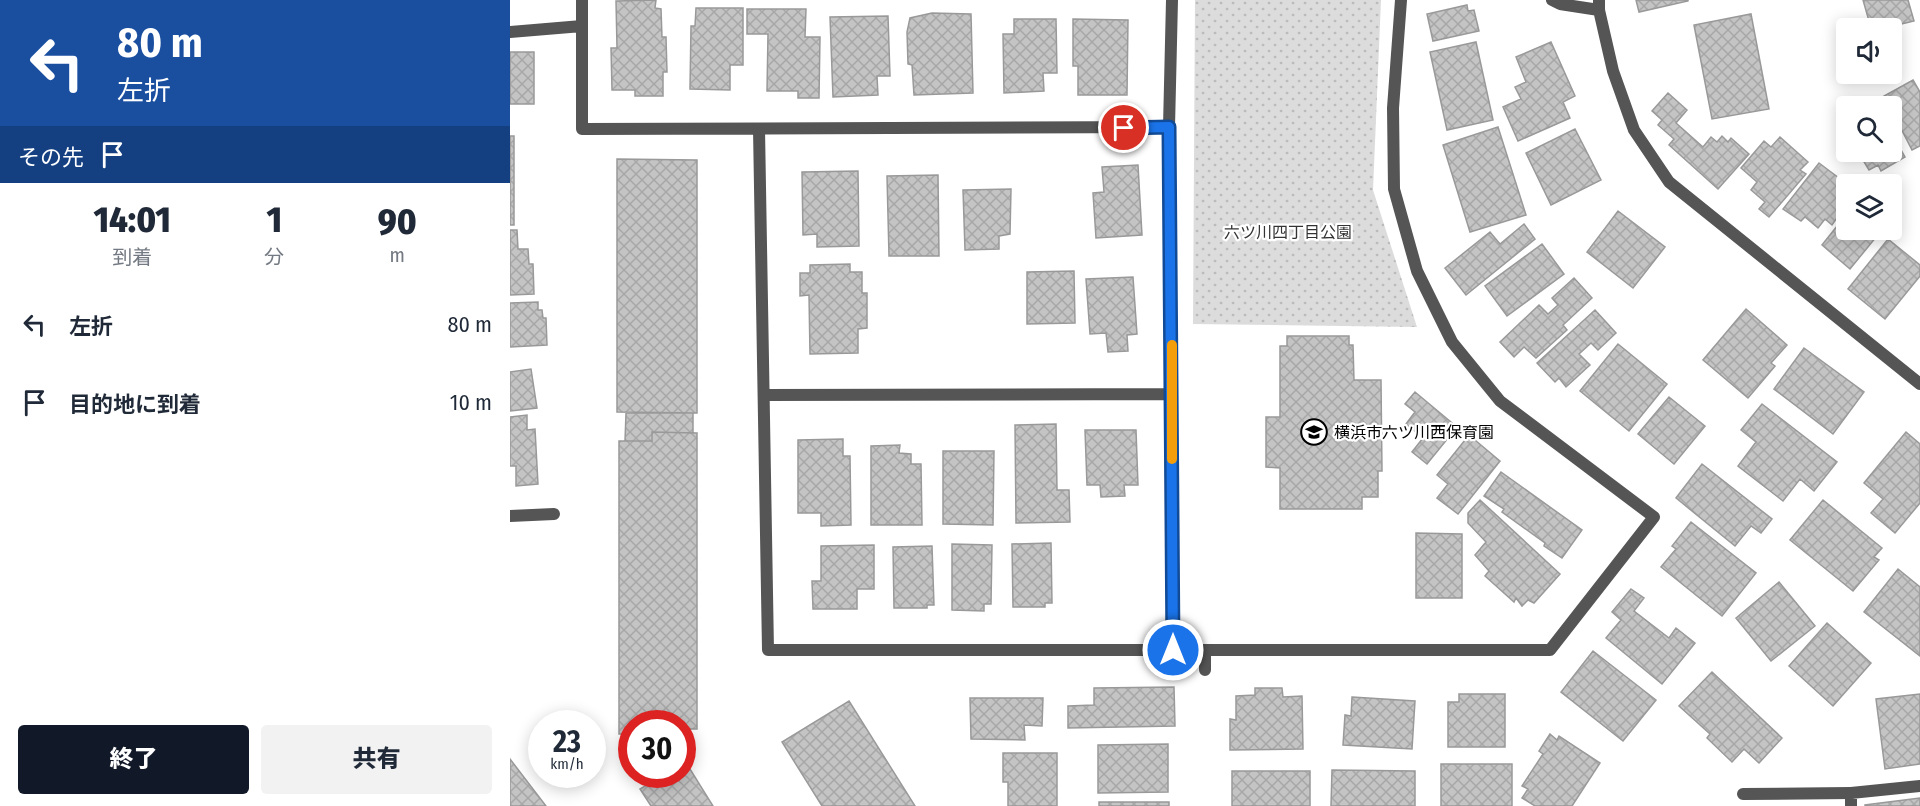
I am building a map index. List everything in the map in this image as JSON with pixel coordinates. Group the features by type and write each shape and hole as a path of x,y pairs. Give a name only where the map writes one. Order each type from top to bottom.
{"street":[{"path":"582,0 582,129 1169,127"},
{"path":"1172,0 1169,127 1173,650"},
{"path":"759,129 768,650 1550,650 1654,517 1500,401 1452,342 1417,271 1394,189 1393,108 1401,0"},
{"path":"1552,0 1560,4 1599,5 1613,71 1634,130 1669,182 1920,384"},
{"path":"510,32 582,26"},
{"path":"764,395 1172,394"},
{"path":"510,516 554,514"},
{"path":"1205,650 1205,670"},
{"path":"1743,794 1851,793 1920,786"},
{"path":"1851,793 1851,806"}],"green space":[{"name":"六ツ川四丁目公園","path":"1195,0 1381,0 1373,190 1417,327 1193,324"}],"building":[{"path":"656,0 655,8 661,9 662,37 666,37 667,72 663,72 663,96 635,96 635,90 612,90 611,48 617,48 616,1"},
{"path":"1636,0 1688,0 1688,1 1639,12"},
{"path":"1863,0 1908,0 1914,21 1902,24 1902,18 1868,18"},
{"path":"1467,5 1468,11 1474,10 1479,31 1433,41 1427,14"},
{"path":"696,8 743,8 743,65 730,65 730,90 690,89 691,26 695,26"},
{"path":"747,9 806,9 805,37 820,37 819,98 798,98 798,91 767,91 768,34 747,34"},
{"path":"932,13 971,14 973,93 914,95 912,65 908,64 907,32 910,18"},
{"path":"1751,14 1769,109 1712,119 1694,25"},
{"path":"888,16 890,76 877,76 878,95 833,97 830,17"},
{"path":"1014,19 1056,19 1057,73 1043,73 1044,91 1004,93 1003,34 1014,34"},
{"path":"1073,19 1128,20 1127,95 1078,95 1078,66 1073,66"},
{"path":"1476,42 1493,120 1447,130 1430,52"},
{"path":"1551,42 1575,96 1563,102 1570,118 1518,141 1503,107 1521,99 1515,87 1526,82 1516,57"},
{"path":"510,52 534,52 534,104 510,104"},
{"path":"1913,80 1920,92 1920,146 1912,150 1902,130 1902,96 1884,96"},
{"path":"1668,93 1687,110 1676,123 1703,147 1711,137 1717,142 1722,136 1728,142 1731,138 1749,154 1718,189 1669,145 1674,139 1658,125 1662,120 1652,111"},
{"path":"1498,127 1526,215 1470,232 1443,145"},
{"path":"1575,129 1601,180 1551,205 1526,153"},
{"path":"510,136 514,136 514,225 510,225"},
{"path":"1780,137 1808,162 1800,170 1806,174 1769,217 1759,209 1765,202 1751,190 1757,182 1741,168 1764,141 1771,147"},
{"path":"617,159 697,160 697,413 617,412"},
{"path":"1864,162 1896,162 1881,171 1878,165 1869,170"},
{"path":"1819,163 1836,176 1836,219 1832,225 1825,219 1818,228 1805,217 1801,221 1783,209"},
{"path":"1138,165 1142,235 1096,238 1093,193 1104,192 1102,167"},
{"path":"858,171 859,246 817,247 817,234 803,235 802,172"},
{"path":"938,175 939,256 889,256 887,176"},
{"path":"1011,189 1010,234 999,236 999,249 965,250 963,190"},
{"path":"1618,211 1665,247 1633,288 1587,252"},
{"path":"1524,224 1535,239 1466,295 1445,268 1490,232 1500,244"},
{"path":"1836,228 1836,240 1874,240 1850,269 1822,245"},
{"path":"510,230 517,230 518,249 528,249 529,264 533,264 534,294 510,295"},
{"path":"1887,240 1920,265 1920,276 1885,319 1848,289"},
{"path":"1542,244 1564,274 1507,316 1485,286"},
{"path":"850,264 850,272 862,272 862,293 867,293 867,328 858,329 858,353 810,354 809,295 800,296 800,273 810,273 810,265"},
{"path":"1074,271 1075,323 1027,324 1027,272"},
{"path":"1133,277 1137,334 1127,335 1128,351 1108,352 1106,333 1090,334 1086,279"},
{"path":"1574,278 1592,298 1563,325 1567,330 1536,358 1524,347 1514,357 1500,342 1539,305 1548,314 1558,305 1552,298"},
{"path":"538,302 538,310 542,310 543,318 546,318 547,345 510,347 510,303"},
{"path":"1746,309 1787,345 1771,363 1775,366 1748,398 1703,360"},
{"path":"1595,310 1616,333 1598,350 1591,343 1579,354 1590,365 1566,387 1559,378 1555,382 1537,363"},
{"path":"1287,336 1349,336 1349,345 1353,345 1354,380 1381,380 1382,471 1378,471 1378,497 1362,497 1362,509 1280,509 1280,468 1266,467 1266,417 1280,417 1280,346 1287,346"},
{"path":"1618,344 1667,384 1629,431 1580,391"},
{"path":"1804,348 1864,392 1833,434 1774,389"},
{"path":"531,369 537,408 510,411 510,372"},
{"path":"1415,392 1457,427 1427,464 1412,452 1423,438 1406,424 1415,412 1405,404"},
{"path":"1669,397 1705,426 1674,464 1638,434"},
{"path":"1762,404 1837,462 1814,491 1800,479 1783,501 1738,466 1756,442 1741,430"},
{"path":"626,413 693,413 693,433 652,432 652,441 625,441"},
{"path":"527,415 527,430 535,429 538,484 516,486 516,466 510,466 510,417"},
{"path":"1056,424 1057,490 1069,490 1070,522 1016,523 1015,425"},
{"path":"1085,430 1136,430 1138,485 1124,485 1125,496 1101,497 1100,485 1087,485"},
{"path":"652,432 697,433 697,729 696,710 619,710 619,441 652,441"},
{"path":"1906,432 1920,444 1920,503 1895,533 1871,513 1883,499 1864,483"},
{"path":"1469,435 1500,461 1458,514 1437,498 1448,484 1437,475"},
{"path":"843,439 843,456 850,456 851,525 821,526 821,513 798,513 798,440"},
{"path":"900,445 899,453 911,454 911,464 921,464 922,525 871,525 871,446"},
{"path":"943,451 994,451 993,525 943,524"},
{"path":"1702,464 1772,519 1761,533 1751,526 1735,546 1676,498"},
{"path":"1501,472 1582,530 1562,558 1502,512 1504,509 1484,496"},
{"path":"1480,500 1560,574 1534,603 1528,600 1522,606 1516,598 1514,602 1485,576 1489,571 1475,555 1486,542 1468,523 1468,513"},
{"path":"1823,500 1882,548 1874,557 1879,560 1853,591 1790,540"},
{"path":"1691,522 1756,573 1722,616 1661,567 1676,549 1672,546"},
{"path":"1416,533 1462,534 1462,598 1416,598"},
{"path":"1051,543 1052,603 1045,603 1045,607 1013,607 1012,544"},
{"path":"952,544 992,545 991,604 984,604 984,611 952,610"},
{"path":"874,545 874,589 857,589 857,609 813,609 812,581 821,581 821,546"},
{"path":"932,546 934,605 927,605 927,608 894,608 893,547"},
{"path":"1898,569 1920,587 1920,656 1864,612"},
{"path":"1779,582 1815,626 1771,661 1736,618"},
{"path":"1631,589 1644,598 1634,611 1669,638 1676,628 1695,643 1662,684 1606,638 1621,620 1612,612"},
{"path":"1827,623 1871,663 1833,706 1789,666"},
{"path":"1593,651 1656,700 1623,741 1561,692"},
{"path":"1712,672 1782,738 1759,763 1744,749 1732,762 1707,738 1710,734 1679,706"},
{"path":"1174,687 1175,726 1068,728 1068,706 1094,705 1094,688"},
{"path":"1255,688 1282,688 1283,697 1302,696 1303,749 1230,750 1230,719 1236,720 1236,696 1255,695"},
{"path":"1459,694 1505,694 1505,747 1448,747 1448,702 1459,702"},
{"path":"1920,694 1920,764 1885,769 1876,699"},
{"path":"1352,697 1415,701 1412,749 1343,745 1345,715 1351,716"},
{"path":"970,698 1043,698 1042,726 1024,725 1025,740 971,739"},
{"path":"849,701 915,806 822,806 782,742"},
{"path":"1550,734 1557,740 1559,736 1600,763 1572,806 1535,806 1522,798 1528,789 1522,786 1543,754 1539,751"},
{"path":"1168,744 1168,792 1098,793 1098,745"},
{"path":"1003,753 1057,753 1057,806 1008,806 1008,782 1003,782"},
{"path":"510,759 528,782 528,788 532,788 546,806 510,806"},
{"path":"1441,764 1512,764 1512,806 1441,806"},
{"path":"1332,770 1415,771 1415,806 1331,806"},
{"path":"1232,771 1310,771 1310,806 1232,806"},
{"path":"696,779 713,806 651,806 640,789 696,788"},
{"path":"1920,798 1920,806 1865,806 1865,805"},
{"path":"1099,802 1169,802 1169,806 1099,806"}],"slow traffic":[{"path":"1172,345 1172,459"}],"place":[{"name":"横浜市六ツ川西保育園","path":"1314,432"}],"route":[{"path":"1124,128 1169,127 1173,650"}]}
